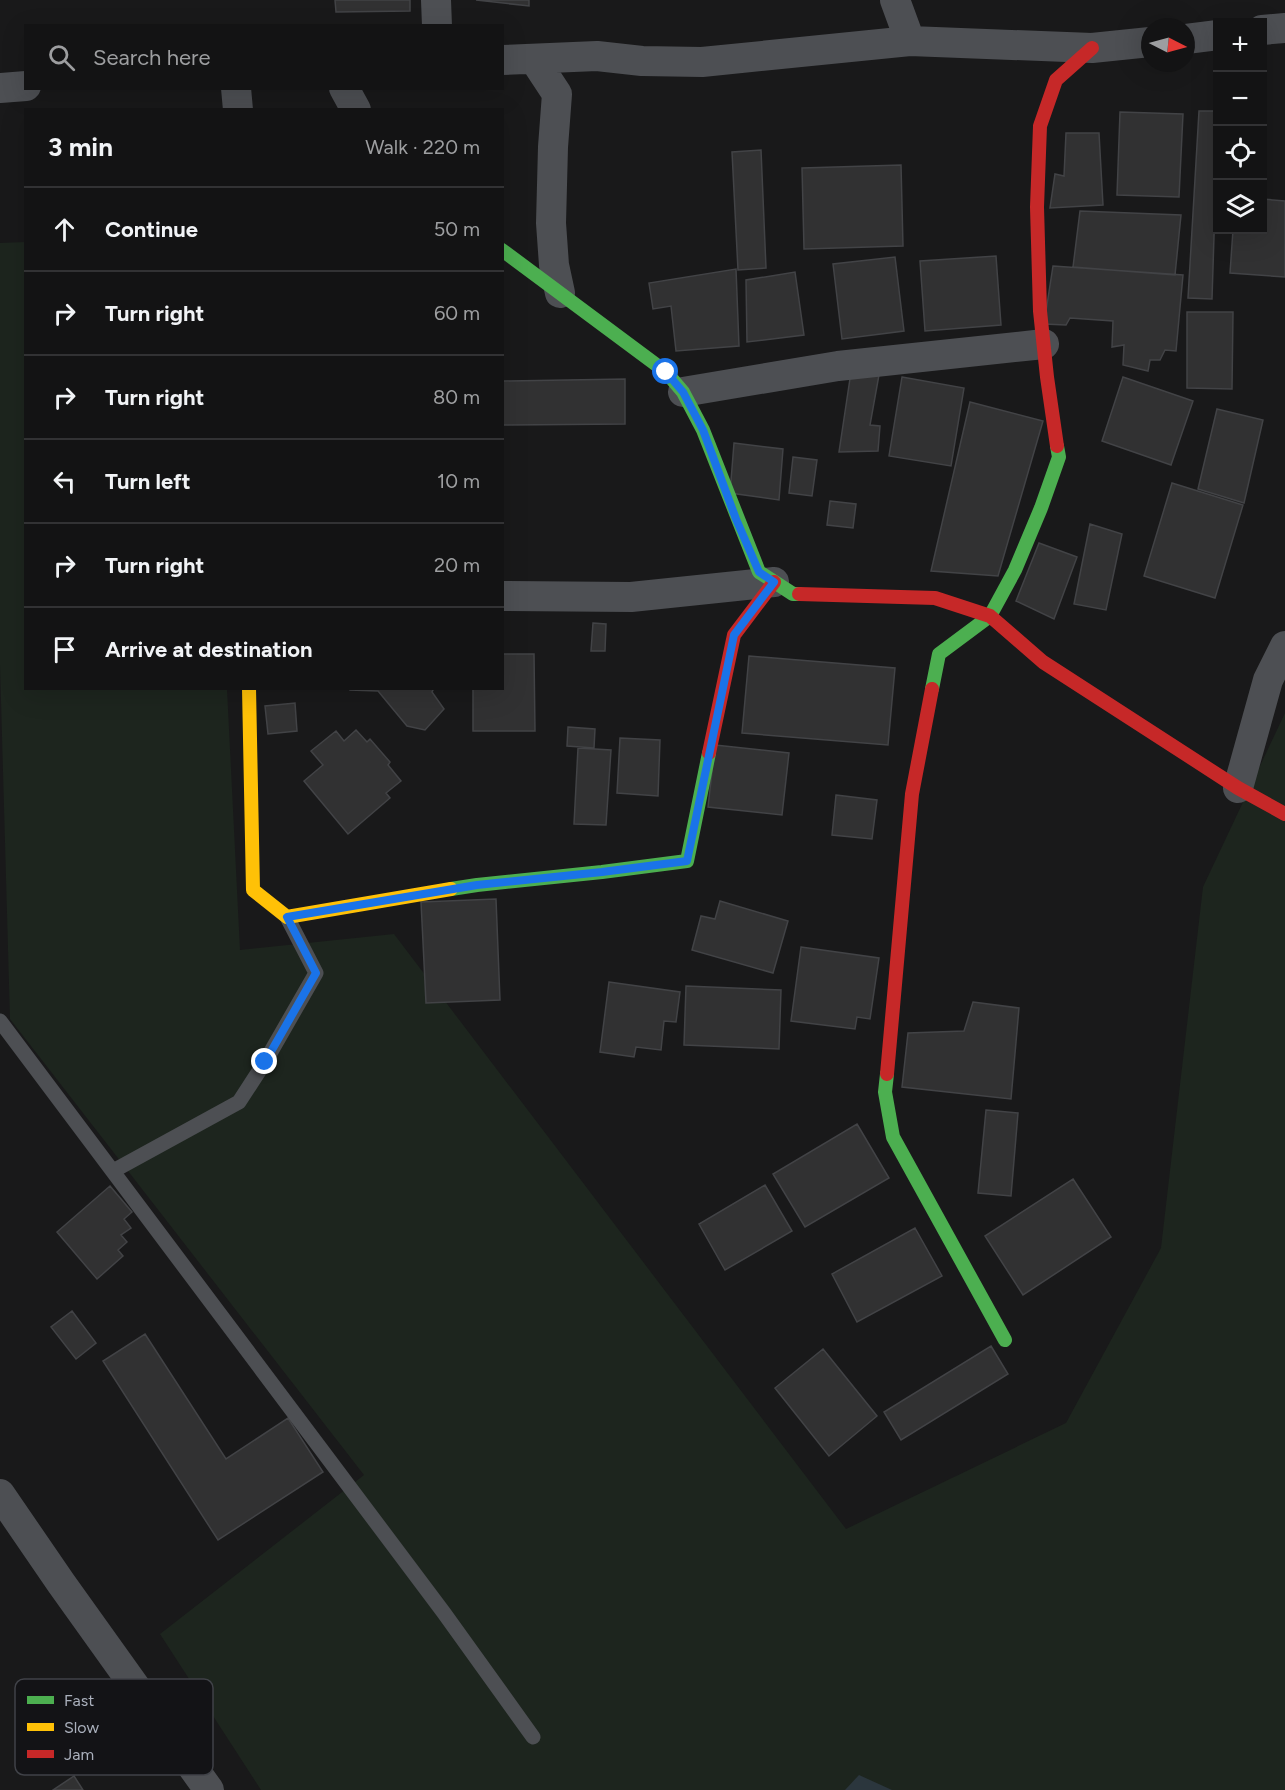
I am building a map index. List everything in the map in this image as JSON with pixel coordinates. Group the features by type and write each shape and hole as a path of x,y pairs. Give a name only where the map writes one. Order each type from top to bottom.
{"street":[{"path":"436,0 436,24"},
{"path":"896,0 910,41"},
{"path":"1267,30 1285,28"},
{"path":"1195,38 1213,36"},
{"path":"504,60 597,56 642,61 702,62 910,41 1092,48 1141,43"},
{"path":"1005,1340 893,1137 885,1092 912,794 939,654 990,616 1015,570 1059,457 1040,311 1037,207 1040,126 1056,80 1092,48"},
{"path":"534,59 557,94 551,223 554,265 560,293"},
{"path":"0,88 24,86"},
{"path":"236,90 238,108"},
{"path":"345,90 355,108"},
{"path":"504,251 666,372 683,392 703,430 736,519 759,572 793,594 935,598 990,616 1043,662 1238,788 1285,813"},
{"path":"683,392 838,366 1044,344"},
{"path":"504,596 630,597 774,582"},
{"path":"249,690 253,890 287,917 477,885 687,861 734,635 774,582"},
{"path":"1238,788 1268,680 1285,646"},
{"path":"0,1494 130,1679"},
{"path":"198,1775 209,1790"}],"lane":[{"path":"113,1172 239,1102 265,1062 316,973 287,917"},
{"path":"0,1021 534,1737"}],"shaded area":[{"path":"24,242 24,690 227,690 240,950 394,934 846,1529 1066,1423 1161,1248 1203,887 1285,713 1285,1790 261,1790 213,1716 213,1679 189,1679 160,1634 364,1475 10,1019 0,665 0,243"},
{"path":"859,1775 892,1790 845,1790"}],"building":[{"path":"335,0 410,0 410,11 336,12"},
{"path":"476,0 529,0 529,6"},
{"path":"1199,111 1213,111 1212,299 1188,298"},
{"path":"1120,112 1183,114 1179,197 1117,195"},
{"path":"1066,133 1099,133 1103,205 1050,208 1055,174 1064,176"},
{"path":"761,150 766,268 738,270 732,152"},
{"path":"901,165 903,246 804,249 802,168"},
{"path":"1267,199 1285,201 1285,277 1230,273 1233,234 1267,234"},
{"path":"1080,211 1181,215 1175,275 1073,267"},
{"path":"996,256 1001,325 925,331 920,261"},
{"path":"895,257 904,331 842,339 833,264"},
{"path":"1053,266 1183,275 1176,351 1165,350 1160,360 1150,360 1148,371 1123,365 1124,345 1112,347 1113,321 1070,318 1066,325 1044,324"},
{"path":"736,269 739,346 676,351 671,306 653,309 649,283"},
{"path":"795,272 804,335 747,342 746,280"},
{"path":"1187,312 1233,312 1232,389 1187,388"},
{"path":"851,372 879,375 870,425 880,426 878,451 839,452"},
{"path":"902,377 964,388 951,466 889,456"},
{"path":"1123,377 1193,401 1171,465 1102,441"},
{"path":"625,379 625,424 504,425 504,381"},
{"path":"970,402 1043,421 998,576 931,571"},
{"path":"1217,409 1263,420 1244,503 1198,489"},
{"path":"734,443 783,449 779,500 730,493"},
{"path":"793,457 817,460 812,496 789,493"},
{"path":"1172,483 1243,505 1215,598 1144,576"},
{"path":"830,501 856,504 853,528 827,525"},
{"path":"1090,524 1122,534 1106,610 1074,604"},
{"path":"1039,543 1077,557 1054,619 1016,601"},
{"path":"593,623 606,624 605,651 591,651"},
{"path":"504,654 534,654 535,731 473,731 473,690 504,690"},
{"path":"749,656 895,668 888,745 742,733"},
{"path":"350,690 433,690 432,692 444,709 425,730 407,726 378,691"},
{"path":"295,703 297,731 268,734 265,706"},
{"path":"568,727 595,729 594,748 567,746"},
{"path":"356,730 367,742 370,739 390,762 388,765 401,781 386,793 390,798 348,834 304,781 323,765 311,751 336,731 344,741"},
{"path":"620,738 660,740 658,796 617,793"},
{"path":"715,745 789,753 782,815 708,807"},
{"path":"578,748 611,750 606,825 574,824"},
{"path":"836,795 877,800 872,839 832,835"},
{"path":"496,899 500,1000 426,1003 421,902"},
{"path":"720,901 788,921 773,973 692,950 701,916 715,919"},
{"path":"801,947 879,958 870,1019 857,1017 855,1029 791,1021"},
{"path":"609,982 680,992 676,1022 664,1021 661,1050 636,1047 634,1057 600,1052"},
{"path":"686,986 781,990 779,1049 684,1045"},
{"path":"973,1002 1019,1008 1011,1099 902,1087 908,1033 964,1031"},
{"path":"986,1110 1018,1113 1011,1196 978,1193"},
{"path":"857,1124 889,1178 805,1227 773,1174"},
{"path":"1073,1179 1111,1237 1023,1295 985,1236"},
{"path":"765,1185 792,1231 725,1270 699,1224"},
{"path":"110,1186 132,1212 124,1219 131,1228 121,1235 127,1242 118,1250 123,1256 97,1279 57,1232"},
{"path":"915,1228 942,1276 857,1322 832,1274"},
{"path":"72,1311 96,1343 76,1359 51,1327"},
{"path":"145,1334 226,1459 288,1418 323,1472 218,1540 103,1361"},
{"path":"991,1346 1008,1374 901,1440 884,1412"},
{"path":"823,1349 877,1416 829,1456 775,1388"},
{"path":"74,1776 83,1790 53,1790"}],"traffic: fast":[{"path":"504,251 666,372 683,392 703,430 759,572 793,594 799,594"},
{"path":"932,689 939,654 990,616 1015,570 1059,457 1057,446"},
{"path":"451,889 687,861 709,753"},
{"path":"887,1074 885,1092 893,1137 1005,1340"}],"traffic: slow":[{"path":"249,690 253,890 287,917 451,889"}],"traffic: jam":[{"path":"1057,446 1040,311 1037,207 1040,126 1056,80 1092,48"},
{"path":"709,753 734,635 774,582"},
{"path":"799,594 935,598 990,616 1043,662 1238,788 1285,814"},
{"path":"887,1074 912,794 932,689"}],"route":[{"path":"265,1062 316,973 287,917 477,885 687,861 734,635 774,582 759,572 736,519 703,430 683,392 666,372"}]}
